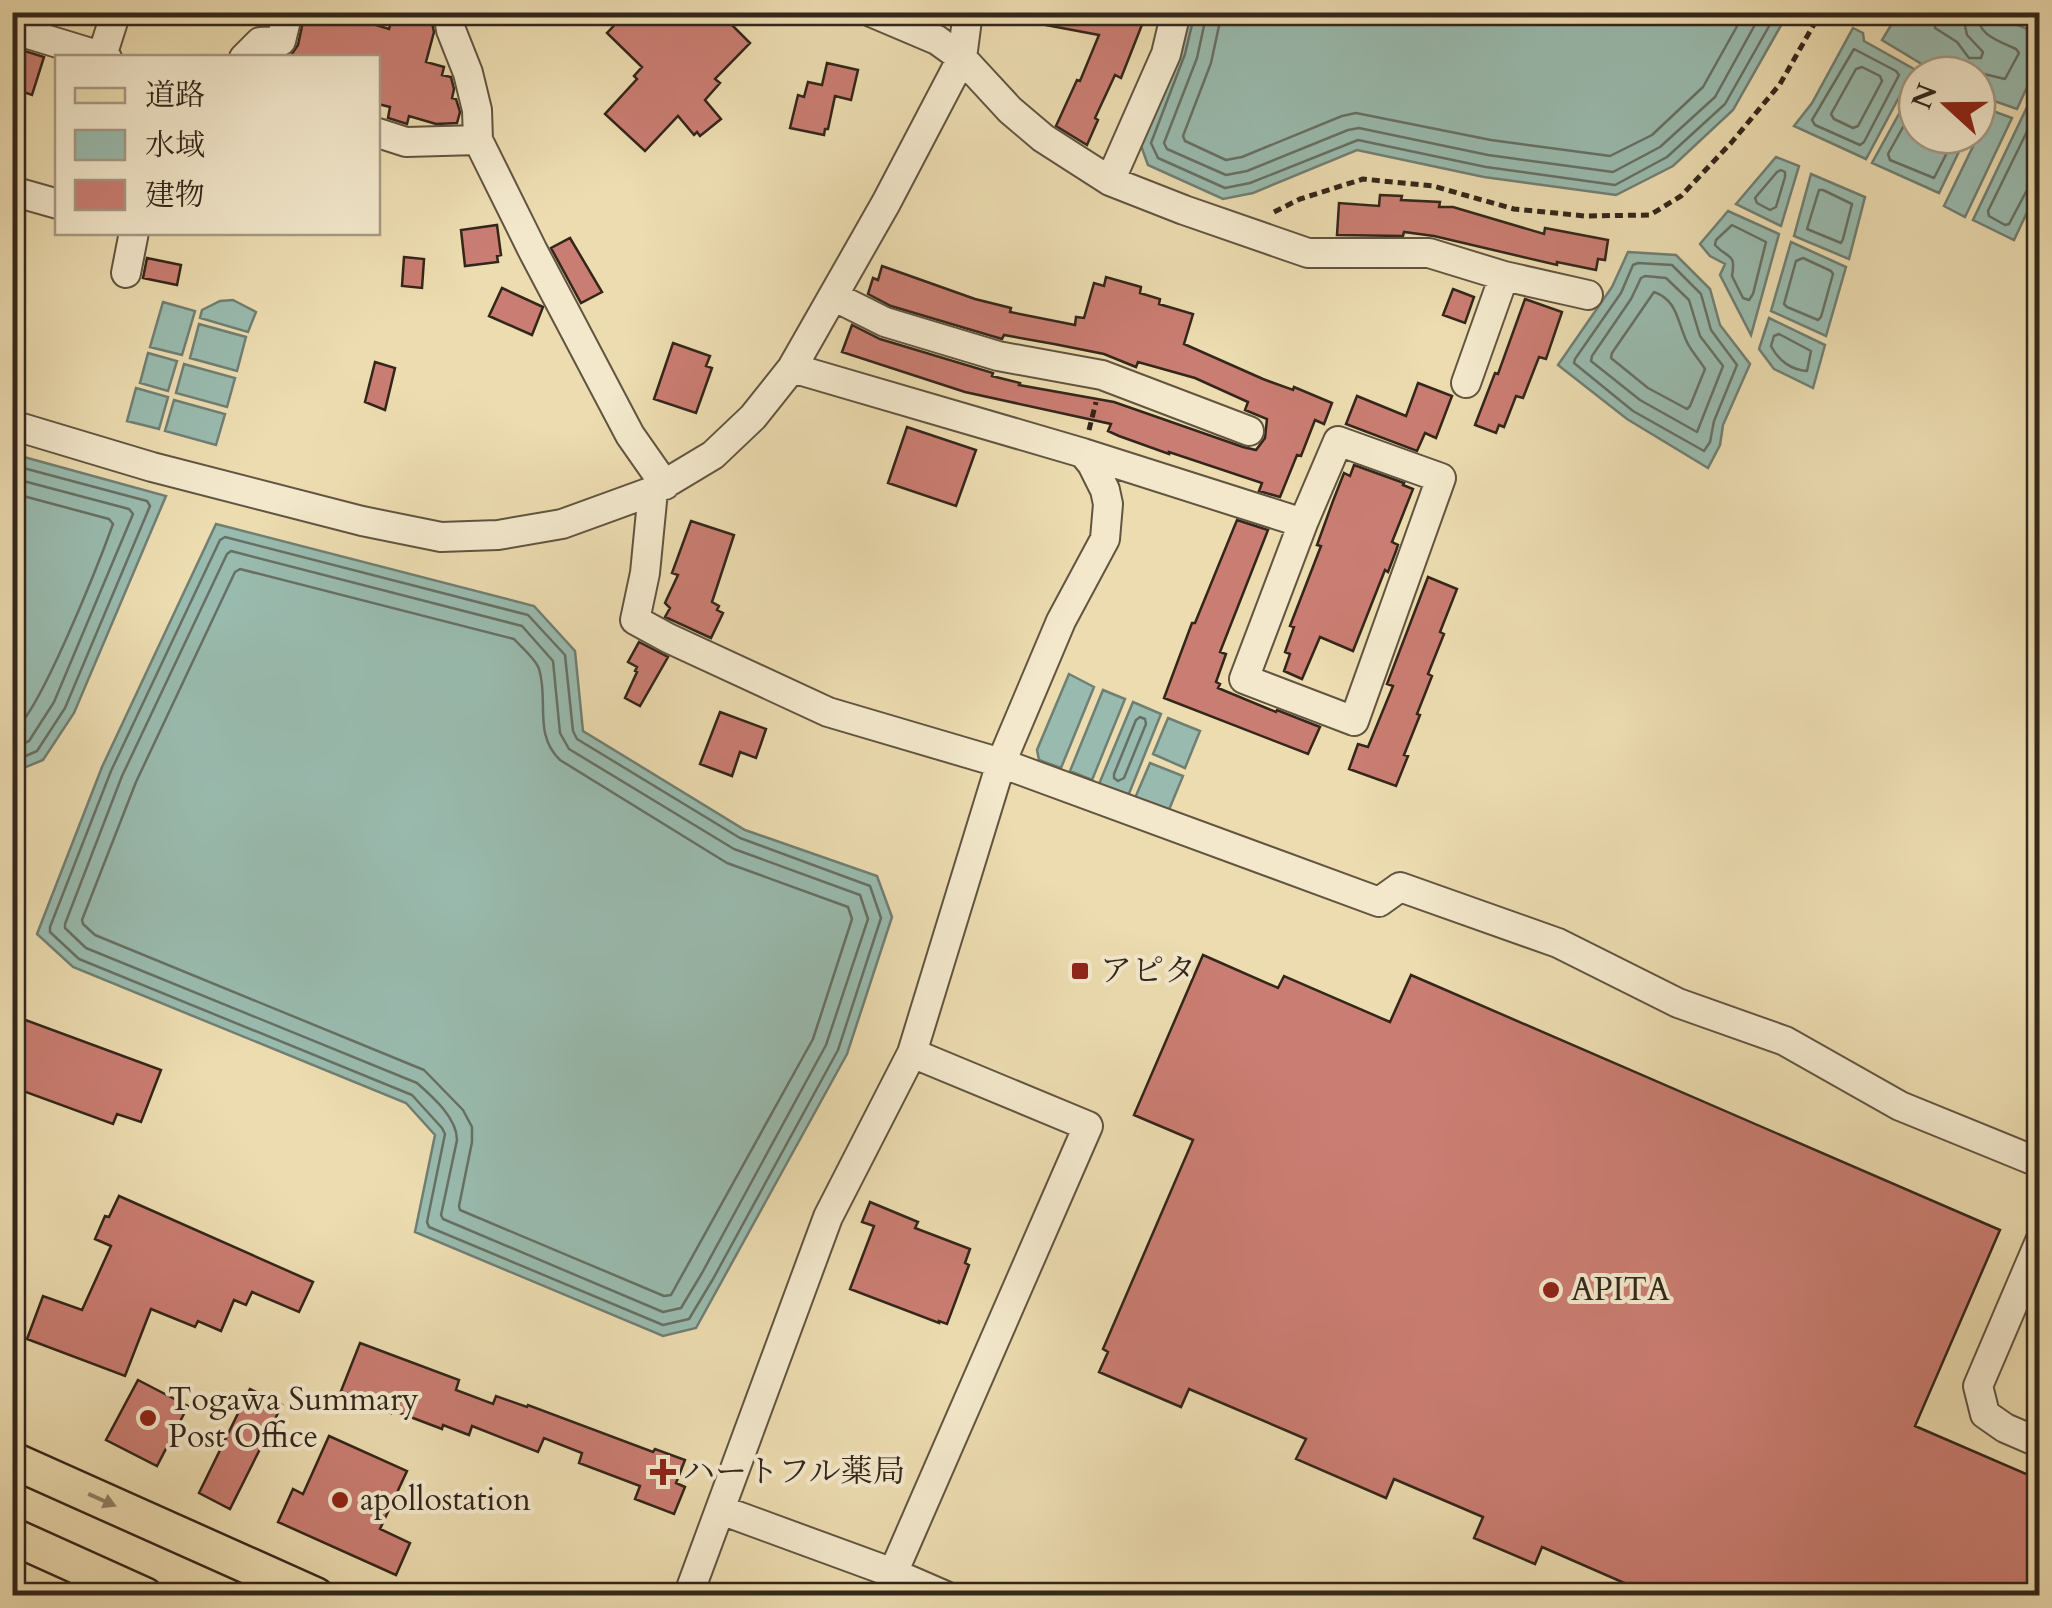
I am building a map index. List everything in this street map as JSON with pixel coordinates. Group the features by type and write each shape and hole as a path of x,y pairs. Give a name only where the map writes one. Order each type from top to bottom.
{"main road":[{"path":"12,1460 316,1596"},
{"path":"12,1536 145,1596"}],"street":[{"path":"105,55 116,12"},
{"path":"247,55 260,42 281,41 288,12"},
{"path":"448,12 477,110 478,140 532,251 659,488 635,620 828,712 1001,763 1378,902 1400,887 1558,943 1678,1003 1785,1041 1900,1106 2040,1163"},
{"path":"871,12 937,40 962,58 1010,110 1043,138 1110,180 1184,210 1308,253 1429,253 1588,296"},
{"path":"12,425 362,522 442,537 498,535 562,524 659,488 713,454 753,417 792,368 886,203 962,58 968,12"},
{"path":"1110,180 1166,54 1176,12"},
{"path":"12,29 97,55"},
{"path":"380,134 406,142 478,140"},
{"path":"12,190 55,203"},
{"path":"126,273 133,235"},
{"path":"1466,383 1504,276"},
{"path":"834,296 886,322 998,356 1102,375 1249,431"},
{"path":"792,368 1083,453 1302,523"},
{"path":"1338,441 1441,478 1354,721 1244,678 1302,523 1338,441"},
{"path":"688,1596 828,1216 912,1053 1001,763 1061,622 1105,538 1108,504 1100,476 1083,453"},
{"path":"1108,504 1128,489 1165,480"},
{"path":"893,1573 1088,1126 912,1053"},
{"path":"2040,1241 1978,1386 1985,1414 2005,1428 2040,1443"},
{"path":"721,1510 946,1596"}],"path":[{"path":"1240,230 1300,199 1363,178 1433,186 1514,209 1585,216 1650,215 1681,196 1731,143 1780,84 1820,12"},
{"path":"1083,453 1102,375"}],"water":[{"path":"1899,12 1989,13 2039,34 2039,61 2017,109 1997,102 1997,55 1907,55 1882,40"},
{"path":"1186,13 1788,13 1733,110 1673,166 1616,195 1484,177 1357,150 1253,193 1223,199 1148,165 1140,143"},
{"path":"1853,28 1863,33 1864,41 1897,59 1897,101 1866,159 1794,126 1812,103"},
{"path":"2039,82 2039,187 2014,240 1973,220"},
{"path":"1997,112 2012,118 1997,150"},
{"path":"1897,117 1897,155 1957,155 1939,193 1872,163"},
{"path":"1969,155 1994,155 1965,217 1944,206"},
{"path":"1776,157 1799,166 1781,226 1736,204"},
{"path":"1811,174 1865,197 1849,259 1794,236"},
{"path":"1728,211 1779,234 1751,335 1720,275 1725,264 1710,256 1700,244"},
{"path":"1791,242 1846,267 1826,336 1771,311"},
{"path":"1628,252 1676,255 1710,289 1720,325 1750,364 1708,468 1627,419 1558,365 1612,287"},
{"path":"233,300 256,312 248,332 200,318 202,310 220,301"},
{"path":"163,302 195,311 182,355 150,347"},
{"path":"1769,318 1825,345 1813,388 1774,369 1759,349"},
{"path":"199,324 246,337 237,371 190,358"},
{"path":"148,353 177,361 168,391 140,383"},
{"path":"184,364 235,378 227,407 176,393"},
{"path":"136,388 168,397 159,429 127,421"},
{"path":"174,400 225,414 216,445 165,431"},
{"path":"13,454 166,496 74,713 43,760 14,772"},
{"path":"216,524 534,606 575,651 583,731 745,830 877,876 892,917 847,1054 696,1328 663,1336 415,1232 435,1135 406,1103 73,967 37,934 102,767"},
{"path":"1069,674 1094,687 1061,768 1039,760 1037,750"},
{"path":"1103,690 1125,699 1092,780 1070,771"},
{"path":"1133,702 1161,714 1128,796 1099,784"},
{"path":"1168,718 1200,731 1185,768 1153,754"},
{"path":"1150,763 1183,776 1168,812 1135,798"}],"building":[{"path":"305,12 332,12 389,29 394,12 419,12 418,19 432,23 434,32 426,62 444,67 442,75 451,77 452,98 460,112 457,123 436,124 409,116 407,124 388,118 390,107 380,104 380,55 291,55 298,45"},
{"path":"627,12 719,12 750,43 715,79 720,83 705,100 721,119 700,136 697,132 694,135 678,116 645,151 605,114 637,79 634,76 642,67 607,33"},
{"path":"1036,12 1147,12 1121,78 1115,75 1095,118 1098,120 1087,145 1056,126 1099,35 1035,23"},
{"path":"12,47 44,57 32,95 12,88"},
{"path":"827,63 858,70 851,100 835,96 824,135 790,128 798,95 804,97 808,82 822,85"},
{"path":"1380,195 1440,202 1439,207 1453,207 1544,234 1545,228 1608,240 1605,260 1598,259 1596,270 1557,265 1434,236 1404,232 1403,236 1337,235 1339,203 1379,206"},
{"path":"497,225 501,255 497,256 498,262 465,266 461,230"},
{"path":"570,238 602,292 581,303 551,248"},
{"path":"404,257 424,259 422,288 402,286"},
{"path":"147,258 181,265 177,285 143,278"},
{"path":"882,266 1011,308 1010,312 1075,325 1076,317 1084,318 1094,283 1104,286 1106,277 1141,287 1140,293 1160,299 1159,304 1193,314 1184,344 1263,379 1332,403 1324,424 1315,420 1280,497 1259,491 1262,483 1119,436 1108,431 1111,424 965,392 842,352 852,325 880,339 993,373 992,376 1019,385 1114,402 1243,447 1256,450 1265,438 1267,419 1245,410 1248,402 1195,378 1138,362 1136,367 1104,354 1004,335 1002,339 891,306 868,294"},
{"path":"502,288 543,307 532,335 489,316"},
{"path":"1453,289 1474,297 1465,323 1443,315"},
{"path":"1525,299 1562,312 1546,359 1539,357 1523,398 1516,396 1504,427 1499,425 1496,433 1475,425"},
{"path":"673,343 710,356 706,366 712,368 696,413 654,399"},
{"path":"375,362 395,368 385,410 365,402"},
{"path":"1418,383 1452,396 1436,438 1425,433 1417,451 1346,424 1357,396 1406,416"},
{"path":"907,427 976,450 956,506 888,483"},
{"path":"1354,465 1413,489 1392,542 1398,545 1396,551 1353,651 1320,637 1302,679 1284,671 1290,654 1285,652 1294,627 1290,626 1344,473 1350,476"},
{"path":"1237,520 1268,530 1220,652 1226,654 1216,682 1220,684 1218,688 1320,727 1308,754 1164,698"},
{"path":"691,521 734,535 712,602 723,613 711,638 665,617 670,608 665,603 678,575 672,573"},
{"path":"1428,577 1457,589 1440,632 1444,634 1428,674 1432,676 1396,786 1349,769 1358,744 1368,747 1393,686 1387,684"},
{"path":"639,642 668,657 640,706 625,698 637,672 637,667 628,662"},
{"path":"720,712 766,729 756,758 740,752 732,776 700,764"},
{"name":"APITA","path":"1203,955 1278,988 1284,976 1390,1022 1411,975 2000,1230 1915,1426 2040,1480 2040,1583 2034,1596 1654,1596 1542,1547 1535,1564 1474,1538 1483,1517 1394,1479 1386,1498 1296,1459 1306,1439 1189,1389 1181,1407 1099,1372 1108,1352 1103,1349 1193,1140 1134,1115"},
{"path":"12,1015 161,1070 141,1122 117,1114 113,1124 12,1087"},
{"path":"119,1196 313,1282 299,1312 252,1292 246,1305 234,1300 221,1331 198,1321 195,1327 151,1309 125,1376 27,1339 43,1296 82,1310 111,1246 95,1239"},
{"path":"870,1202 918,1222 915,1228 970,1249 965,1263 969,1265 947,1324 850,1289 874,1226 862,1222"},
{"path":"360,1343 459,1380 456,1390 493,1404 496,1396 528,1405 653,1452 655,1449 685,1460 676,1483 685,1487 674,1514 635,1499 640,1486 579,1463 582,1453 544,1438 538,1452 472,1426 469,1435 443,1425 442,1429 341,1391"},
{"path":"138,1380 188,1406 157,1466 106,1440"},
{"path":"250,1389 282,1405 230,1509 199,1493"},
{"path":"329,1436 407,1471 380,1529 410,1543 396,1575 278,1522 293,1489 303,1494"}],"place":[{"name":"アピタ","path":"1080,971"},
{"name":"APITA","path":"1551,1290"},
{"name":"Togawa Summary Post Office","path":"148,1418"},
{"name":"ハートフル薬局","path":"663,1472"},
{"name":"apollostation","path":"340,1500"}]}
